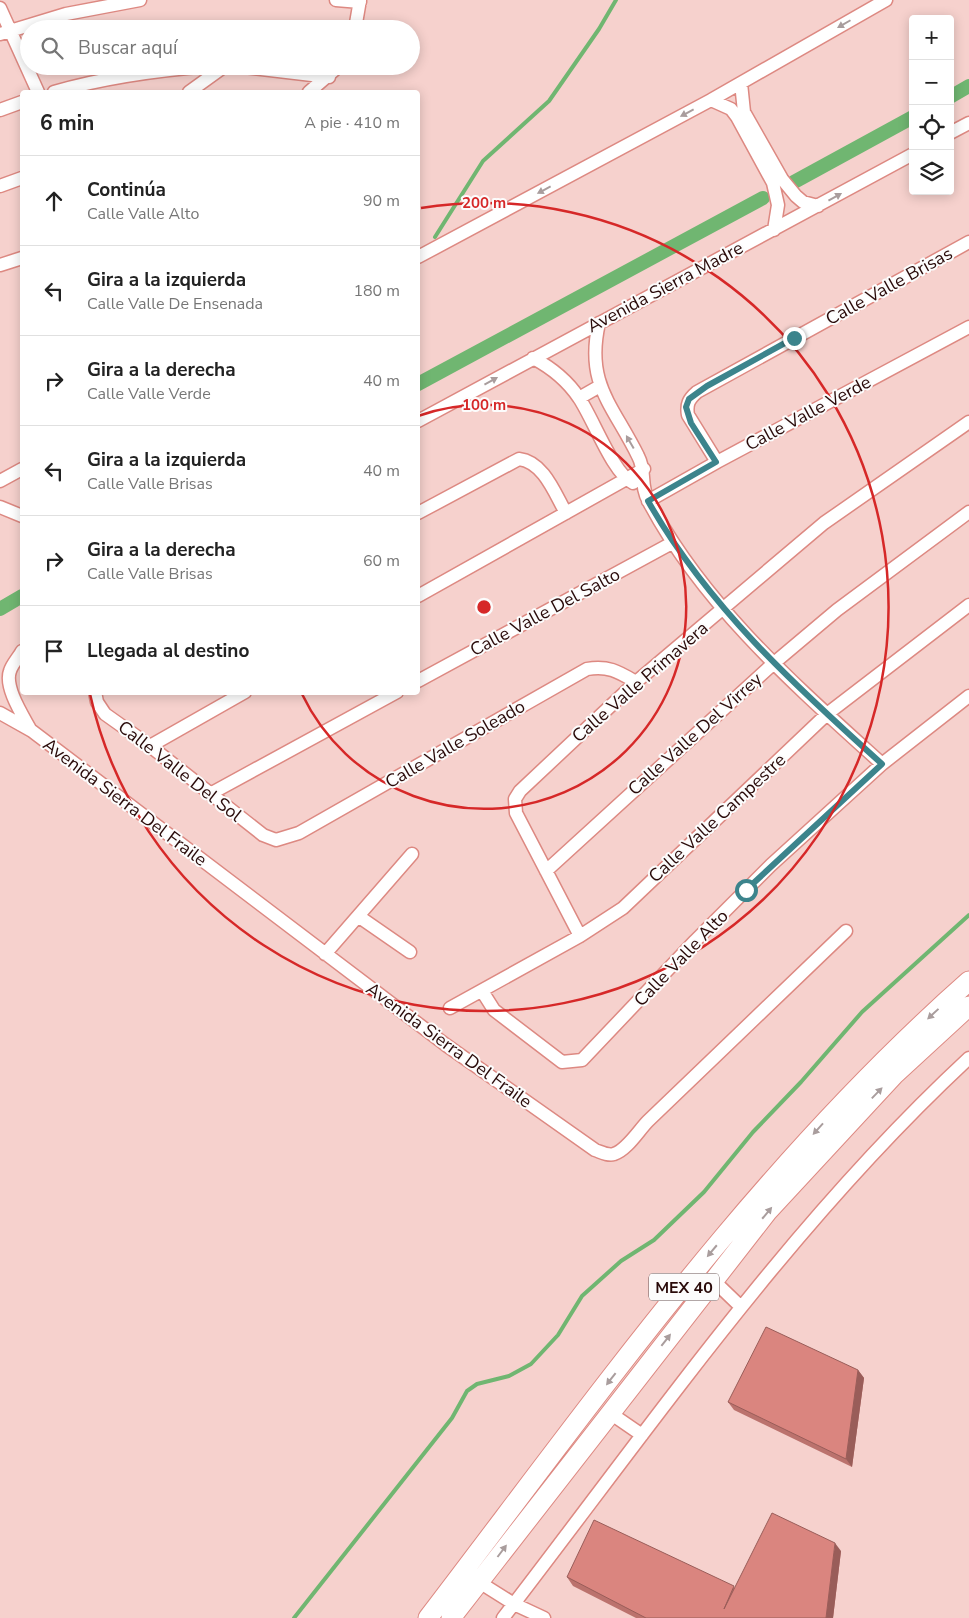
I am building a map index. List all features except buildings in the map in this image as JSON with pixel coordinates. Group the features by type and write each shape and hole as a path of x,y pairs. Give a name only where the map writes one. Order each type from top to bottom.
{"highway":[{"name":"MEX 40","path":"428,1618 608,1383 751,1204 871,1074 969,981"},
{"name":"MEX 40","path":"451,1618 768,1211 852,1118 894,1075 969,1006"}],"street":[{"path":"49,20 101,6 140,0"},
{"path":"336,0 360,1 357,20"},
{"path":"420,256 711,100 886,0"},
{"path":"0,8 5,32 20,59"},
{"path":"5,32 20,28"},
{"path":"29,75 37,90"},
{"path":"62,90 132,75"},
{"path":"192,90 213,75"},
{"path":"311,75 328,77"},
{"path":"312,90 328,77"},
{"path":"741,83 744,112 782,178 803,202 818,206"},
{"path":"711,100 731,109 737,117 773,183 778,205 774,230"},
{"path":"0,110 20,103"},
{"path":"954,131 969,123"},
{"name":"Avenida Sierra Madre","path":"420,420 909,156"},
{"path":"0,186 20,179"},
{"name":"Calle Valle Brisas","path":"716,462 688,415 686,407 689,399 969,242"},
{"path":"0,265 20,259"},
{"path":"599,323 594,349 594,363 600,386 644,469 642,487 672,543 724,609 774,663 882,764"},
{"name":"Calle Valle Verde","path":"648,501 716,462 969,327"},
{"path":"533,358 555,370 579,398 626,480 642,487"},
{"path":"579,398 600,386"},
{"name":"Calle Valle Primavera","path":"546,871 514,807 520,791 636,682 824,523 969,422"},
{"path":"420,512 519,459 528,460 539,468 566,513"},
{"path":"420,595 644,469"},
{"path":"0,481 20,470"},
{"path":"0,507 20,515"},
{"name":"Calle Valle Del Virrey","path":"546,871 774,663 837,610 969,512"},
{"name":"Calle Valle Del Salto","path":"420,681 672,543"},
{"name":"Calle Valle Campestre","path":"450,1008 580,936 622,908 828,714 969,604"},
{"path":"0,670 20,651"},
{"name":"Avenida Sierra Del Fraile","path":"20,653 9,672 10,683 18,706 32,732"},
{"name":"Calle Valle Soleado","path":"276,840 299,833 587,669 601,666 614,669 636,682"},
{"name":"Calle Valle Del Sol","path":"96,695 97,702 106,714 150,746 263,835 276,840"},
{"path":"150,746 240,695"},
{"path":"210,794 392,695"},
{"name":"Calle Valle Alto","path":"482,991 494,1010 562,1062 575,1063 588,1056 695,940 771,865 882,764 969,696"},
{"name":"Avenida Sierra Del Fraile","path":"0,713 32,732 446,1045 595,1150 612,1154 625,1146 648,1120 846,931"},
{"path":"325,954 412,854"},
{"path":"546,871 580,936"},
{"path":"358,916 410,952"},
{"path":"503,1618 740,1306 842,1187 914,1109 969,1058"},
{"path":"713,1280 740,1306"},
{"path":"610,1413 642,1435"},
{"path":"479,1582 514,1604 544,1618"}],"waterway":[{"path":"435,237 483,161 549,101 599,29 616,0"},
{"path":"954,95 969,86"},
{"path":"794,182 909,119"},
{"path":"420,383 763,198"},
{"path":"0,609 20,597"},
{"path":"294,1618 452,1418 467,1391 477,1384 509,1376 531,1364 558,1335 582,1296 621,1261 654,1240 704,1192 753,1132 801,1082 862,1012 969,915"}],"route":[{"path":"746,890 882,764 774,663 724,609 672,543 648,501 716,462 691,423 686,407 689,399 707,386 794,338"}]}
